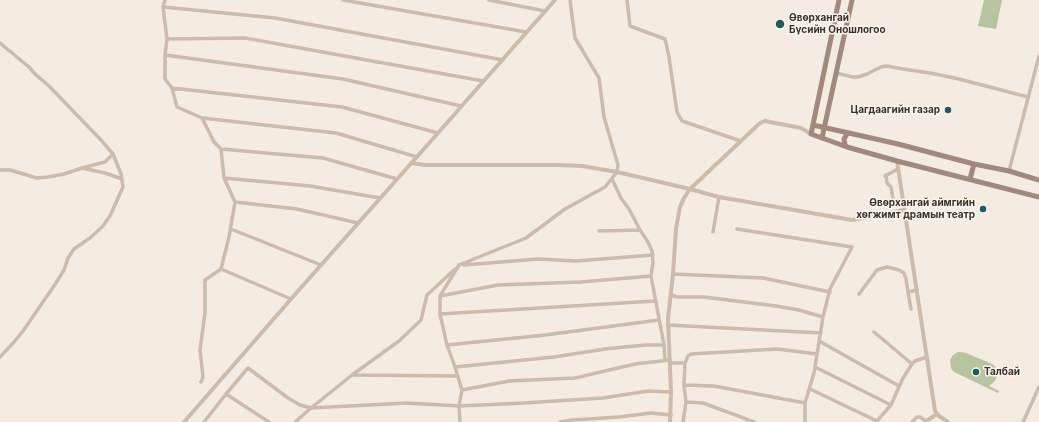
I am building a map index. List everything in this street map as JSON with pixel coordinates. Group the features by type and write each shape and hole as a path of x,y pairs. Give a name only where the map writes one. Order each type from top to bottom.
{"main road":[{"path":"839,0 811,134 848,147 897,161 1039,197"},
{"path":"822,138 852,0"},
{"path":"813,125 1009,171 1039,180"},
{"path":"848,147 845,145 844,139 847,134 850,133"},
{"path":"970,179 974,164"}],"street":[{"path":"165,0 163,8 167,39 165,79 172,88 177,107 202,118 336,133 417,157"},
{"path":"343,0 526,32"},
{"path":"489,0 545,11"},
{"path":"184,422 555,0"},
{"path":"295,422 352,375 399,341 420,320 427,295 459,265 526,238 565,209 606,187 617,172 618,165 604,117 598,78 575,38 570,0"},
{"path":"627,0 630,26 665,39 677,112 682,121 741,141"},
{"path":"163,8 275,18 502,60"},
{"path":"167,39 245,38 483,81"},
{"path":"0,43 48,85 113,154 121,174 123,187 110,216 102,227 90,238 74,249 56,283 23,331 0,357"},
{"path":"165,55 343,79 461,106"},
{"path":"1009,171 1039,56"},
{"path":"836,73 858,77 886,66 930,72 1028,97"},
{"path":"172,88 342,107 438,133"},
{"path":"201,382 203,377 200,350 204,313 205,280 221,269 231,229 235,202 224,178 221,149 214,142 202,118"},
{"path":"668,361 668,325 676,229 680,207 684,198 690,189 760,123 765,121 800,128 811,134"},
{"path":"800,128 813,125"},
{"path":"221,149 323,158 397,180"},
{"path":"0,170 10,170 38,178 64,174 105,162 113,154"},
{"path":"897,161 935,411 939,416 948,422"},
{"path":"411,163 425,165 582,166 617,172 719,197 852,220 904,210"},
{"path":"82,168 105,173 122,179"},
{"path":"877,203 891,201 894,199 891,187 887,183 885,176 898,169"},
{"path":"224,178 310,186 380,198"},
{"path":"612,179 621,198 648,242 653,255 651,276 668,361 672,392 670,422"},
{"path":"713,232 719,197"},
{"path":"235,202 297,209 358,224"},
{"path":"231,229 321,265"},
{"path":"737,229 852,246 830,292 823,317 815,367 810,390 805,403 806,422"},
{"path":"599,231 640,230"},
{"path":"459,265 538,259 576,261 653,255"},
{"path":"459,265 440,296 440,314 447,345 462,390 459,406 460,422"},
{"path":"860,294 877,270 887,268 900,270 904,273 906,280 911,309"},
{"path":"221,269 291,299"},
{"path":"673,274 763,278 830,292"},
{"path":"440,296 498,285 581,282 651,276"},
{"path":"908,292 917,290"},
{"path":"671,294 677,297 704,297 776,306 799,310 823,317"},
{"path":"440,314 655,301"},
{"path":"447,345 545,335 659,320"},
{"path":"668,325 820,333"},
{"path":"874,332 912,364"},
{"path":"819,341 899,386"},
{"path":"455,367 554,357 605,349 664,344"},
{"path":"683,422 686,402 684,385 685,363 688,356 692,354 777,349 817,354"},
{"path":"810,390 877,421 891,405 903,378 912,364 915,361 927,357"},
{"path":"462,390 510,381 575,378 634,364 668,361 685,363"},
{"path":"815,367 891,405"},
{"path":"206,422 226,394 248,368 288,398 300,405 311,408 407,403 459,406 603,398 648,391 672,392"},
{"path":"352,375 458,376"},
{"path":"684,385 714,386 805,403"},
{"path":"1023,422 1039,387"},
{"path":"226,394 269,422"},
{"path":"686,402 703,403 754,422"},
{"path":"560,422 651,413 671,415"},
{"path":"912,422 917,416 925,422 937,414"}],"green space":[{"path":"984,0 1002,0 996,29 978,26"},
{"name":"Талбай","path":"958,352 966,353 995,366 998,373 997,377 989,386 999,391 998,393 954,372 951,368 950,360 953,355"}],"place":[{"name":"Өвөрхангай Бүсийн Оношлогоо","path":"780,24"},
{"name":"Цагдаагийн газар","path":"948,110"},
{"name":"Өвөрхангай аймгийн хөгжимт драмын театр","path":"983,209"},
{"name":"Талбай","path":"976,372"}]}
